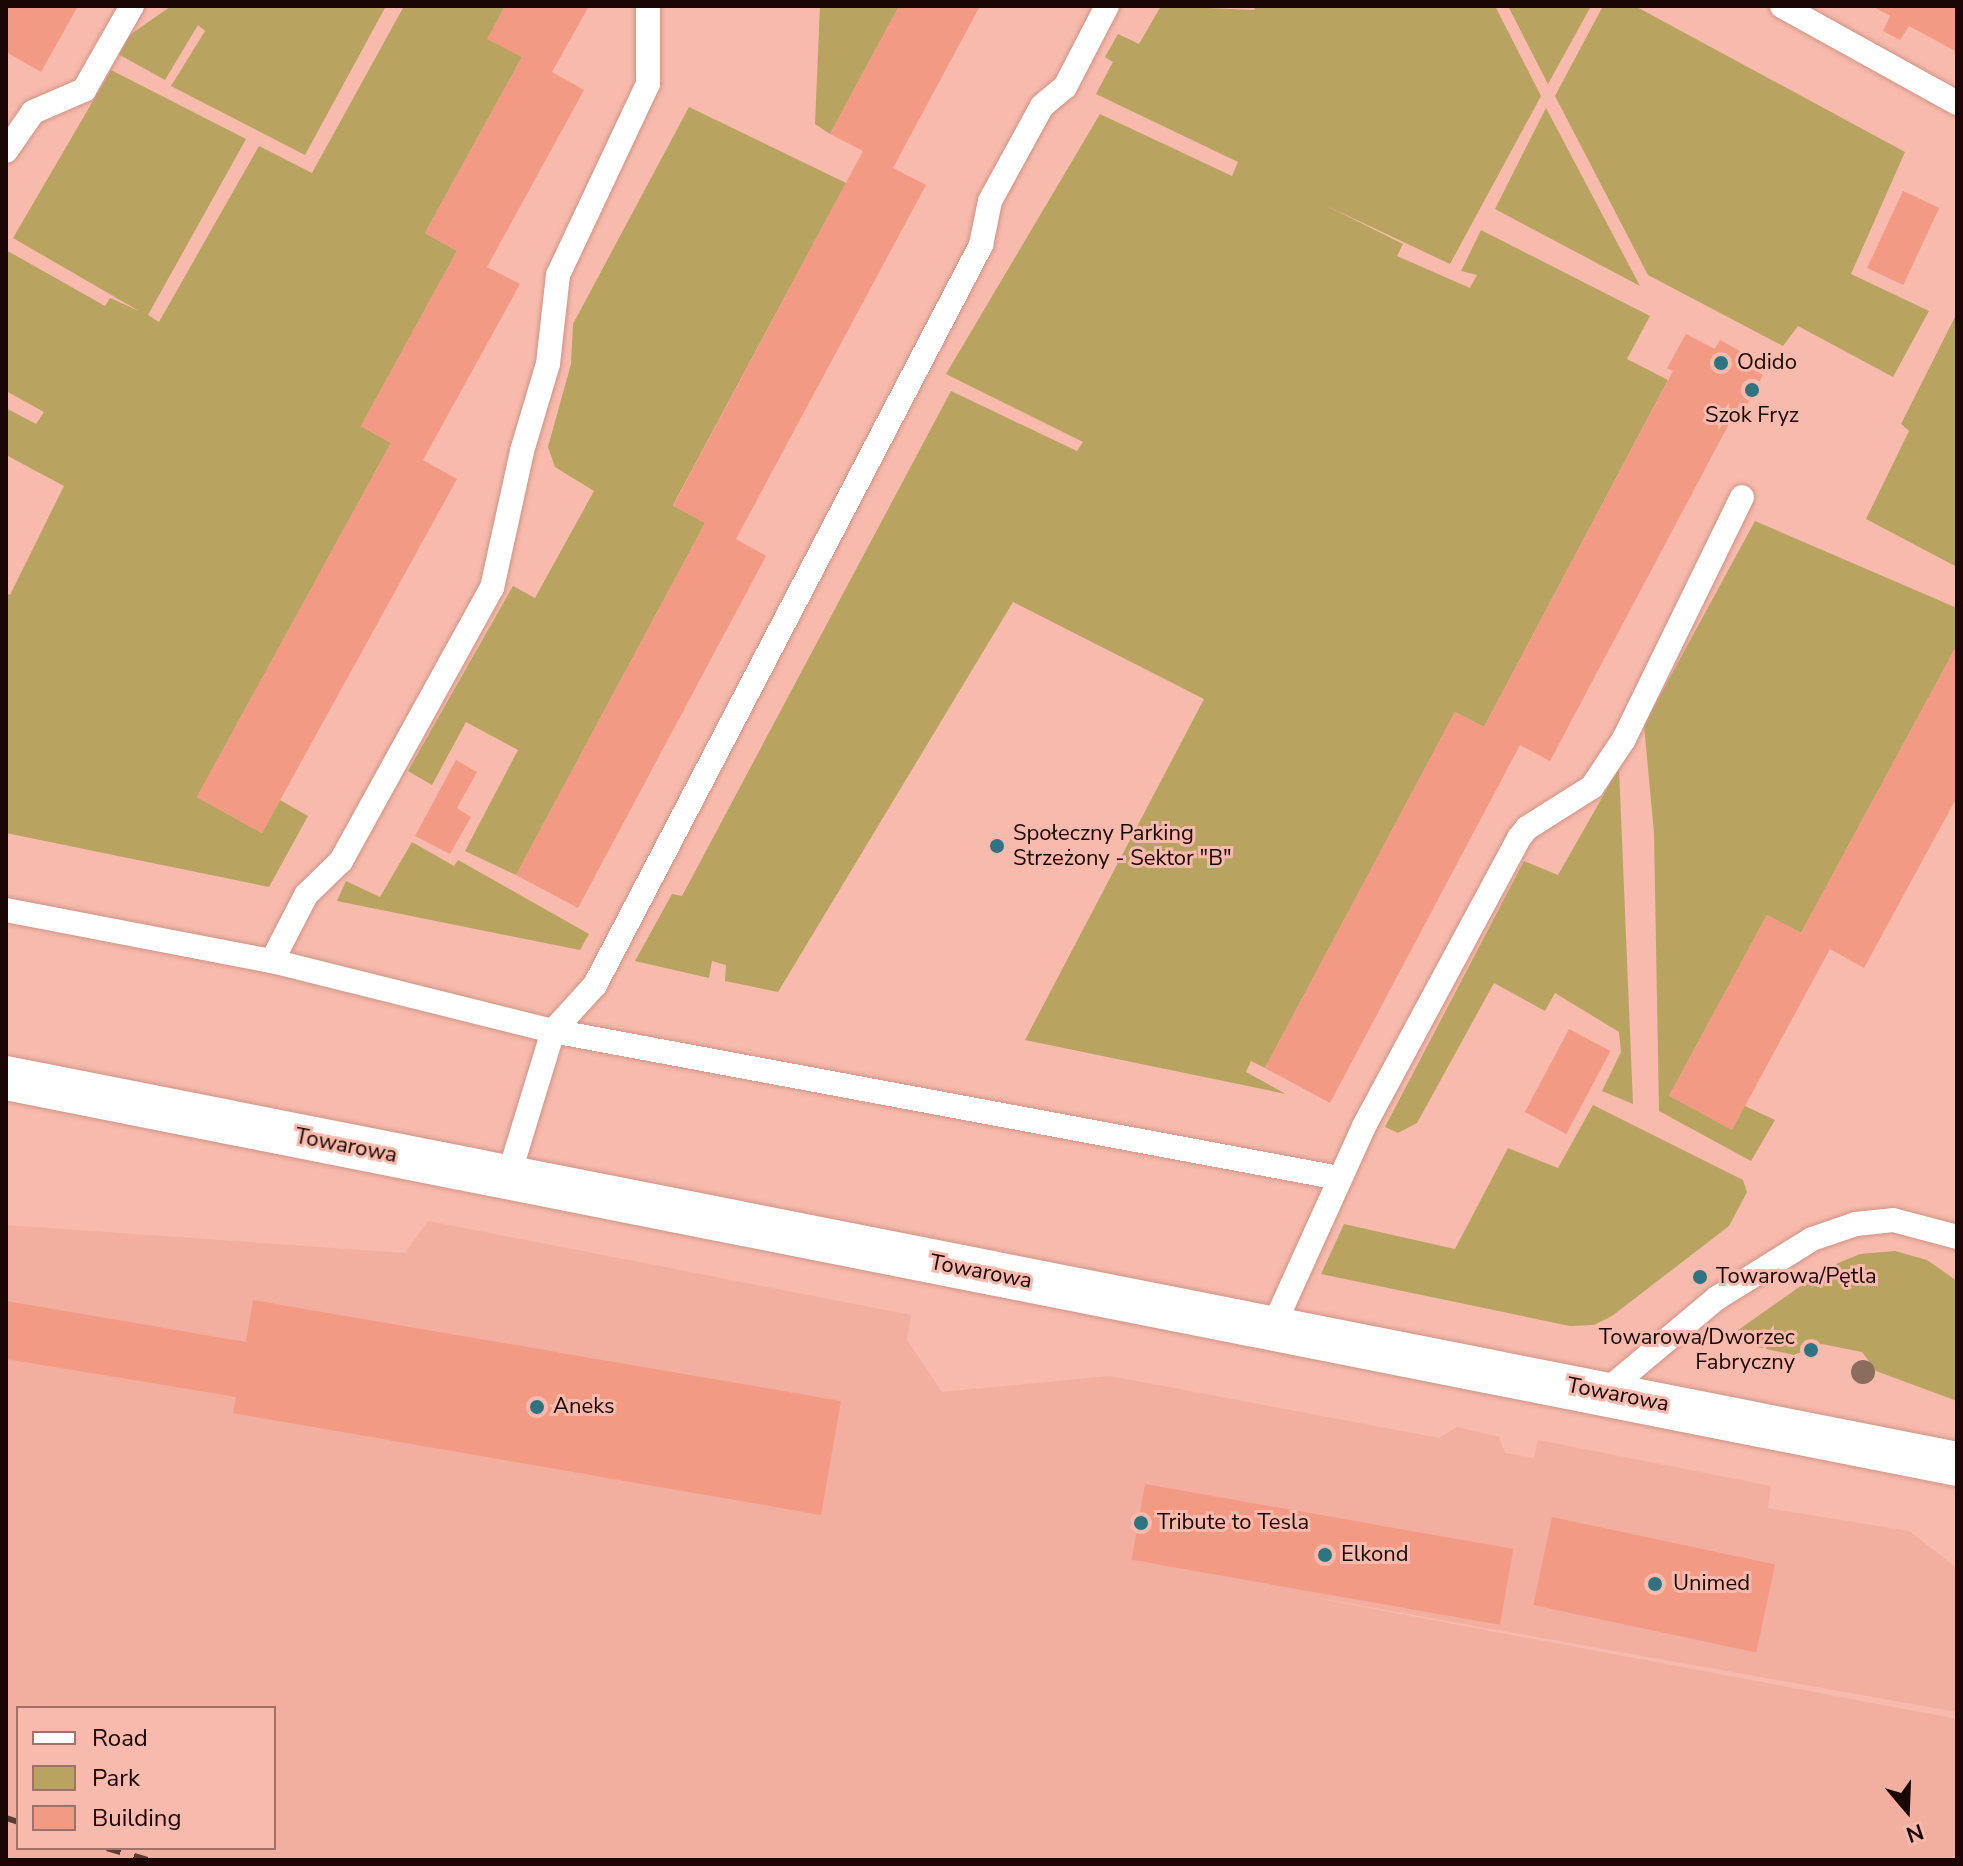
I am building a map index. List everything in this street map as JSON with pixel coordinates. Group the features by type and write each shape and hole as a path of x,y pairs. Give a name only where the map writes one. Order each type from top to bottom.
{"main road":[{"name":"Towarowa","path":"6,1078 1606,1391 1957,1464"}],"lane":[{"path":"6,151 33,112 84,90 132,6"},
{"path":"272,961 306,895 341,861 492,588 522,451 548,364 558,275 648,84 648,6"},
{"path":"508,1178 553,1031 595,985 981,245 990,201 1042,106 1065,87 1107,6"},
{"path":"1782,6 1957,103"},
{"path":"1273,1327 1339,1178 1519,838 1527,828 1592,787 1624,739 1742,497"},
{"path":"6,910 272,961 553,1031 1339,1178"},
{"path":"1606,1391 1717,1298 1812,1239 1856,1224 1893,1220 1957,1237"}],"shaded area":[{"path":"428,1221 911,1315 907,1340 942,1392 1110,1376 1439,1438 1457,1427 1499,1437 1505,1453 1534,1458 1538,1440 1771,1486 1768,1508 1909,1531 1957,1568 1957,1712 1279,1591 1957,1719 1957,1860 6,1860 6,1225 405,1253"}],"green space":[{"path":"171,6 386,6 305,155 171,86 205,31 198,25 165,80 118,54 127,37"},
{"path":"404,6 505,6 488,38 522,57 425,233 457,251 361,426 391,443 197,797 262,833 280,800 308,816 269,887 6,833 6,593 10,595 64,486 6,455 6,408 36,424 44,412 6,391 6,250 105,306 110,298 139,311 13,238 111,70 246,139 148,315 159,322 259,146 312,173"},
{"path":"820,6 899,6 830,134 815,124"},
{"path":"1161,6 1254,10 1256,6 1495,6 1541,96 1450,264 1325,205 1403,244 1397,256 1470,288 1477,275 1461,271 1481,230 1650,316 1627,359 1668,380 1484,727 1455,712 1265,1068 1251,1061 1246,1072 1286,1094 1025,1040 1204,699 1013,602 778,992 725,981 726,965 712,961 709,978 635,961 672,894 682,896 951,391 1077,451 1083,442 946,374 1100,114 1232,176 1238,162 1096,94 1113,62 1105,57 1118,34 1139,44"},
{"path":"1508,6 1591,6 1548,84"},
{"path":"1603,6 1635,6 1905,152 1851,274 1929,311 1893,377 1798,326 1783,346 1648,275 1555,96"},
{"path":"689,107 846,183 673,505 705,523 516,875 465,851 518,750 466,722 432,785 408,771 513,586 535,598 594,491 555,467 548,447 571,364 573,324"},
{"path":"1546,108 1640,286 1495,209"},
{"path":"1957,313 1957,567 1866,519 1909,431 1901,424"},
{"path":"1755,521 1957,608 1957,645 1801,933 1767,915 1669,1096 1745,1106 1775,1120 1751,1161 1659,1111 1654,833 1644,725"},
{"path":"1619,768 1633,1104 1602,1091 1621,1052 1619,1032 1555,993 1545,1011 1494,983 1417,1123 1398,1133 1385,1127 1524,861 1558,875"},
{"path":"412,842 454,866 458,860 589,934 580,950 337,901 346,881 380,897"},
{"path":"1593,1105 1743,1180 1747,1192 1729,1226 1612,1316 1594,1325 1570,1326 1321,1274 1344,1224 1455,1249 1508,1148 1558,1168"},
{"path":"1895,1251 1927,1260 1957,1281 1957,1401 1876,1371 1862,1352 1822,1344 1794,1355 1724,1340 1826,1268 1860,1254"}],"building":[{"path":"6,6 78,6 41,72 6,52"},
{"path":"505,6 589,6 552,72 584,90 487,267 520,284 423,460 457,479 262,833 197,797 391,443 361,426 457,251 425,233 522,57 487,39"},
{"path":"899,6 980,6 893,168 926,185 736,539 766,556 578,908 516,875 705,523 673,506 863,151 830,134"},
{"path":"1872,6 1957,6 1957,52 1909,26 1900,40 1883,31 1890,16"},
{"path":"1903,191 1939,208 1903,285 1867,268"},
{"path":"1686,334 1715,349 1720,340 1740,351 1735,360 1763,375 1745,409 1739,405 1550,761 1520,745 1330,1103 1265,1068 1455,712 1484,727 1673,371 1667,368"},
{"path":"1957,645 1957,797 1864,968 1830,949 1732,1130 1669,1096 1767,915 1801,933"},
{"path":"456,760 477,772 457,808 471,817 450,854 415,836"},
{"path":"1569,1029 1610,1051 1566,1134 1525,1112"},
{"name":"Aneks","path":"253,1300 841,1401 821,1515 233,1413 236,1397 6,1359 6,1301 246,1342"},
{"name":"Elkond","path":"1145,1484 1513,1549 1500,1625 1132,1560"},
{"name":"Unimed","path":"1552,1517 1775,1564 1756,1652 1533,1605"}],"railway":[{"path":"6,1818 16,1821"},
{"path":"114,1850 148,1860"}],"place":[{"name":"Odido","path":"1721,363"},
{"name":"Szok Fryz","path":"1752,390"},
{"name":"Społeczny Parking Strzeżony - Sektor \"B\"","path":"997,846"},
{"name":"Towarowa/Pętla","path":"1700,1277"},
{"name":"Towarowa/Dworzec Fabryczny","path":"1811,1350"},
{"name":"Aneks","path":"537,1407"},
{"name":"Tribute to Tesla","path":"1141,1523"},
{"name":"Elkond","path":"1325,1555"},
{"name":"Unimed","path":"1655,1584"}]}
